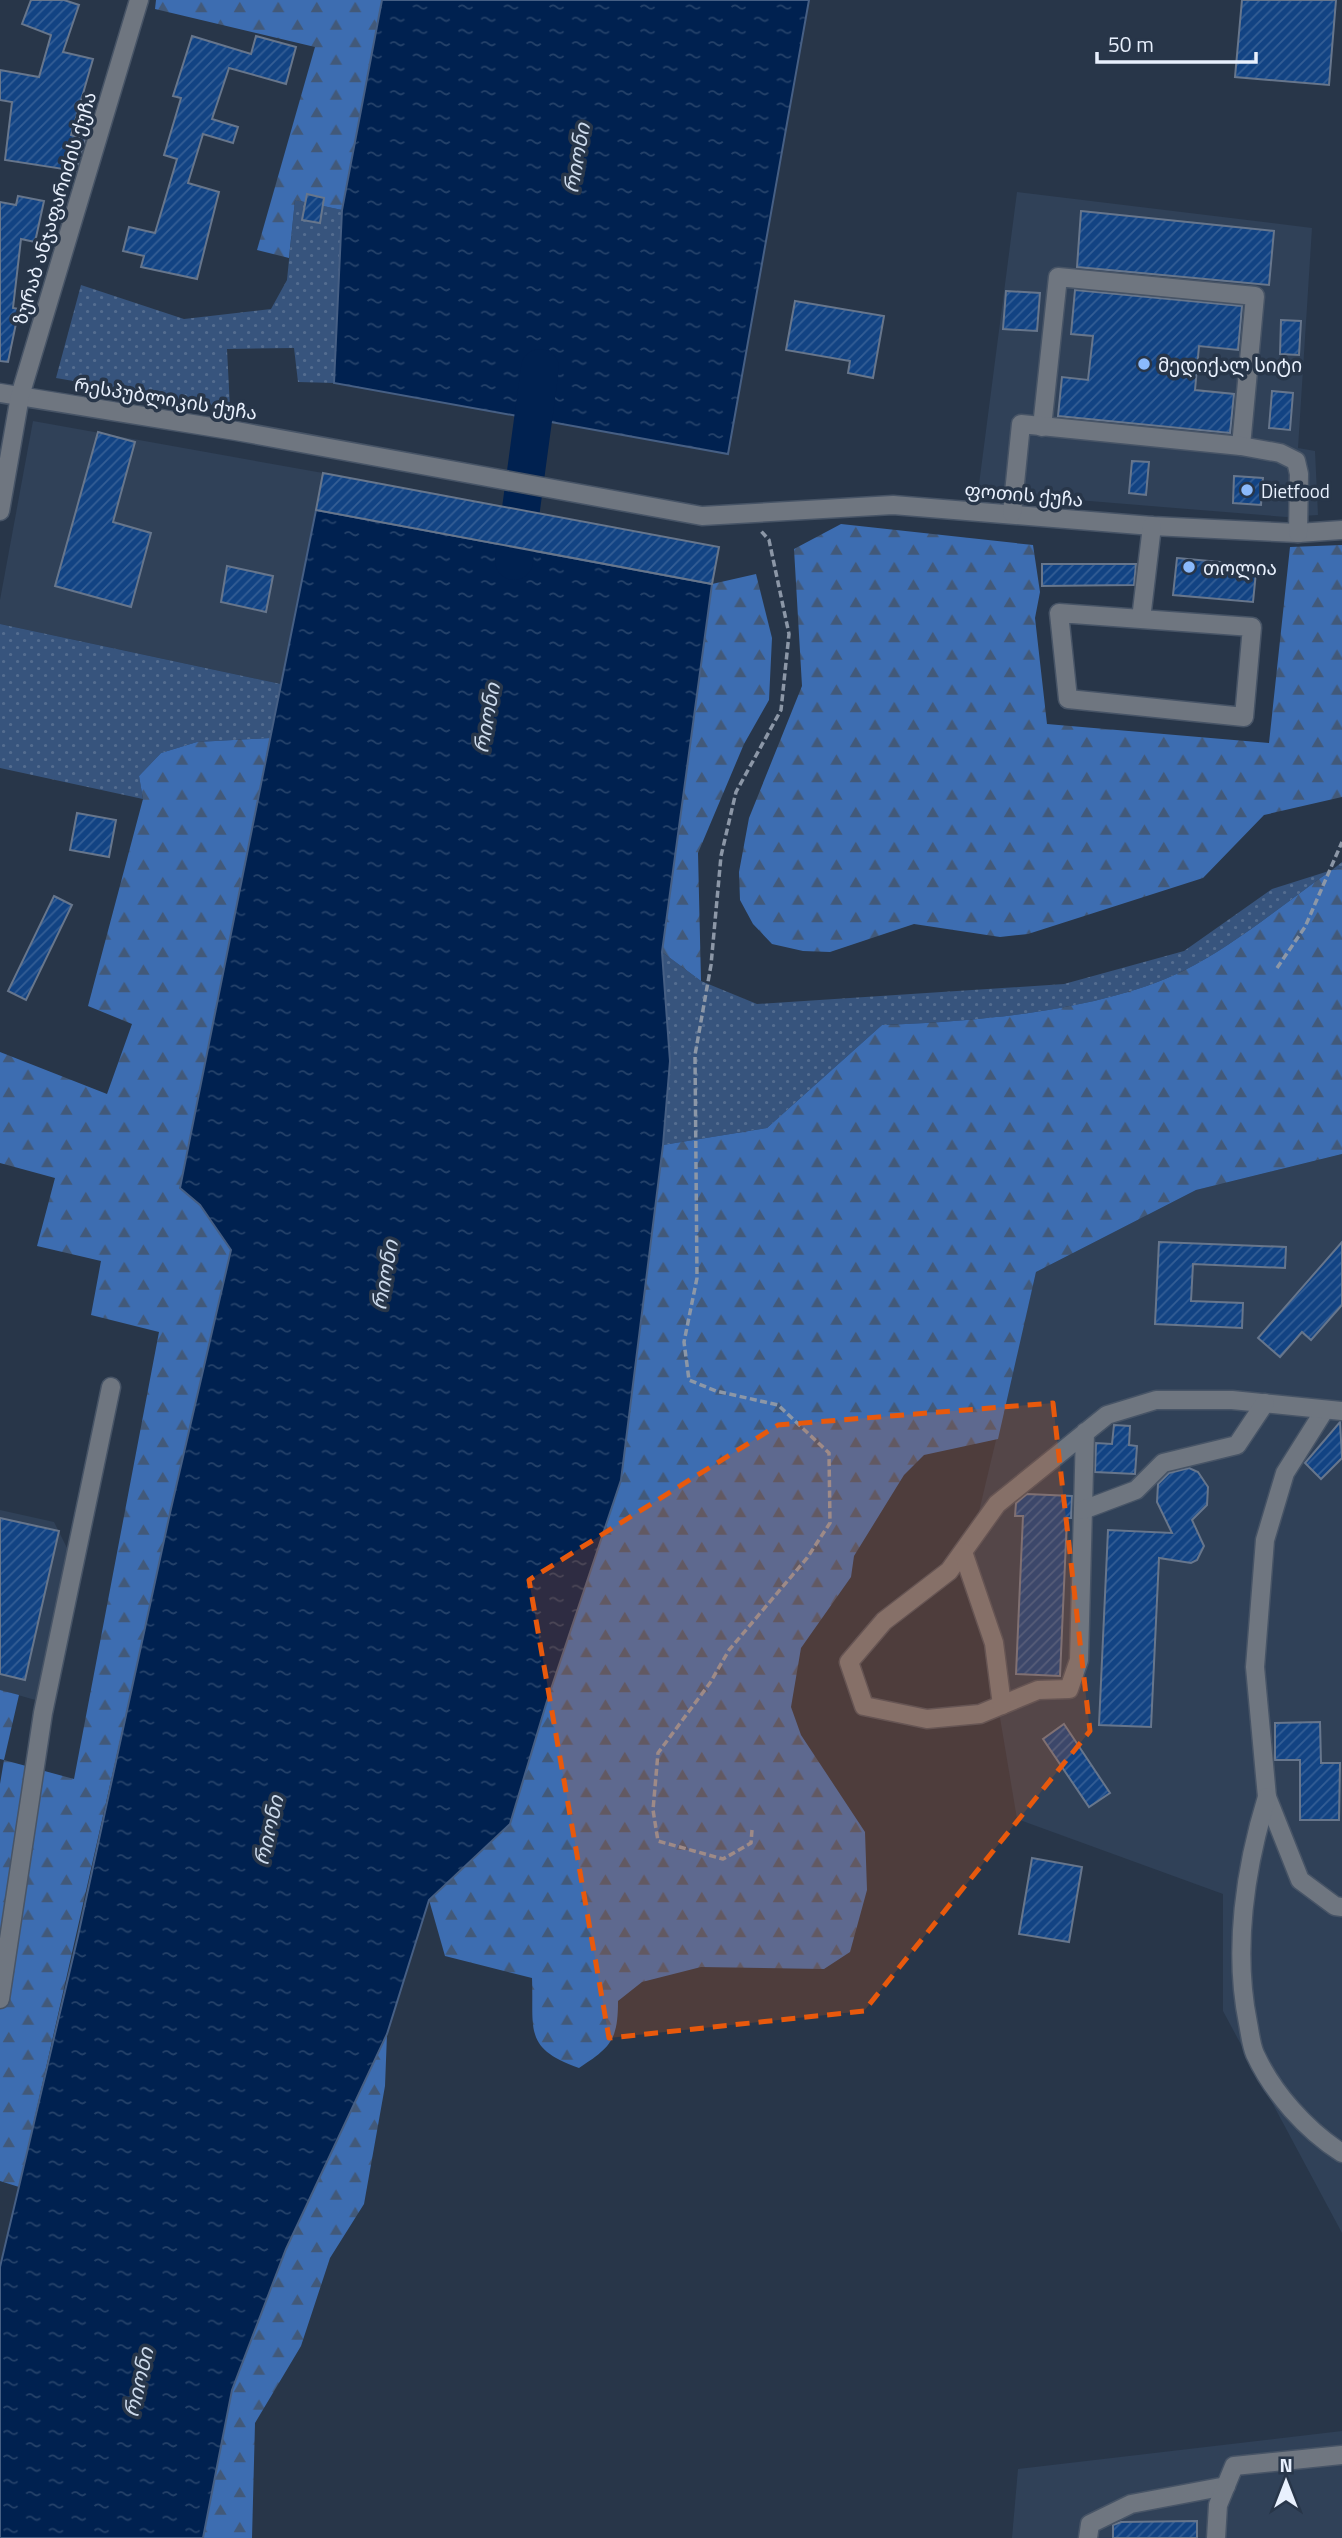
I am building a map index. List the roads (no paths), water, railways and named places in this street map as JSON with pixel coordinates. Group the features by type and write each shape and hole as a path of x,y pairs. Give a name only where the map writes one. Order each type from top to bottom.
{"street":[{"name":"ზურაბ ანჯაფარიძის ქუჩა","path":"0,511 20,396 139,0"},
{"path":"1042,427 1058,277 1255,296 1241,446"},
{"name":"რესპუბლიკის ქუჩა","path":"0,393 324,447 702,516"},
{"path":"1012,513 1021,424 1241,446 1280,453 1296,461 1299,474 1298,533"},
{"name":"ფოთის ქუჩა","path":"702,516 893,505 1152,526 1298,533 1342,530"},
{"path":"1141,618 1152,526"},
{"path":"1059,613 1141,618 1252,627 1244,717 1068,699 1059,613"},
{"path":"0,1999 43,1713 111,1387"},
{"path":"1085,1432 1079,1660 1069,1689 1038,1690 979,1714 927,1719 864,1706 849,1662 884,1621 949,1572 997,1504 1085,1432 1107,1415 1156,1400 1232,1400 1342,1411"},
{"path":"1083,1510 1136,1490 1163,1463 1237,1445 1265,1404"},
{"path":"1324,1410 1285,1473 1265,1540 1255,1667 1267,1797 1300,1880 1335,1906 1342,1907"},
{"path":"963,1552 995,1643 1002,1705"},
{"path":"1267,1797 1253,1841 1244,1923 1241,1988 1254,2052 1285,2103 1342,2153"},
{"path":"1216,2538 1218,2505 1234,2466 1342,2455"},
{"path":"1088,2538 1090,2525 1131,2504 1226,2486"}],"water":[{"path":"382,0 809,0 728,454 334,383 342,210"},
{"path":"316,510 712,584 662,952 670,1061 663,1145 621,1480 547,1701 510,1824 429,1900 387,2034 286,2249 232,2390 203,2538 0,2538 0,2267 78,1936 170,1513 231,1250 200,1205 180,1188"}],"waterway":[{"name":"რიონი","path":"514,561 540,368"}],"place":[{"name":"მედიქალ სიტი","path":"1144,364"},
{"name":"Dietfood","path":"1247,490"},
{"name":"თოლია","path":"1189,567"}]}
